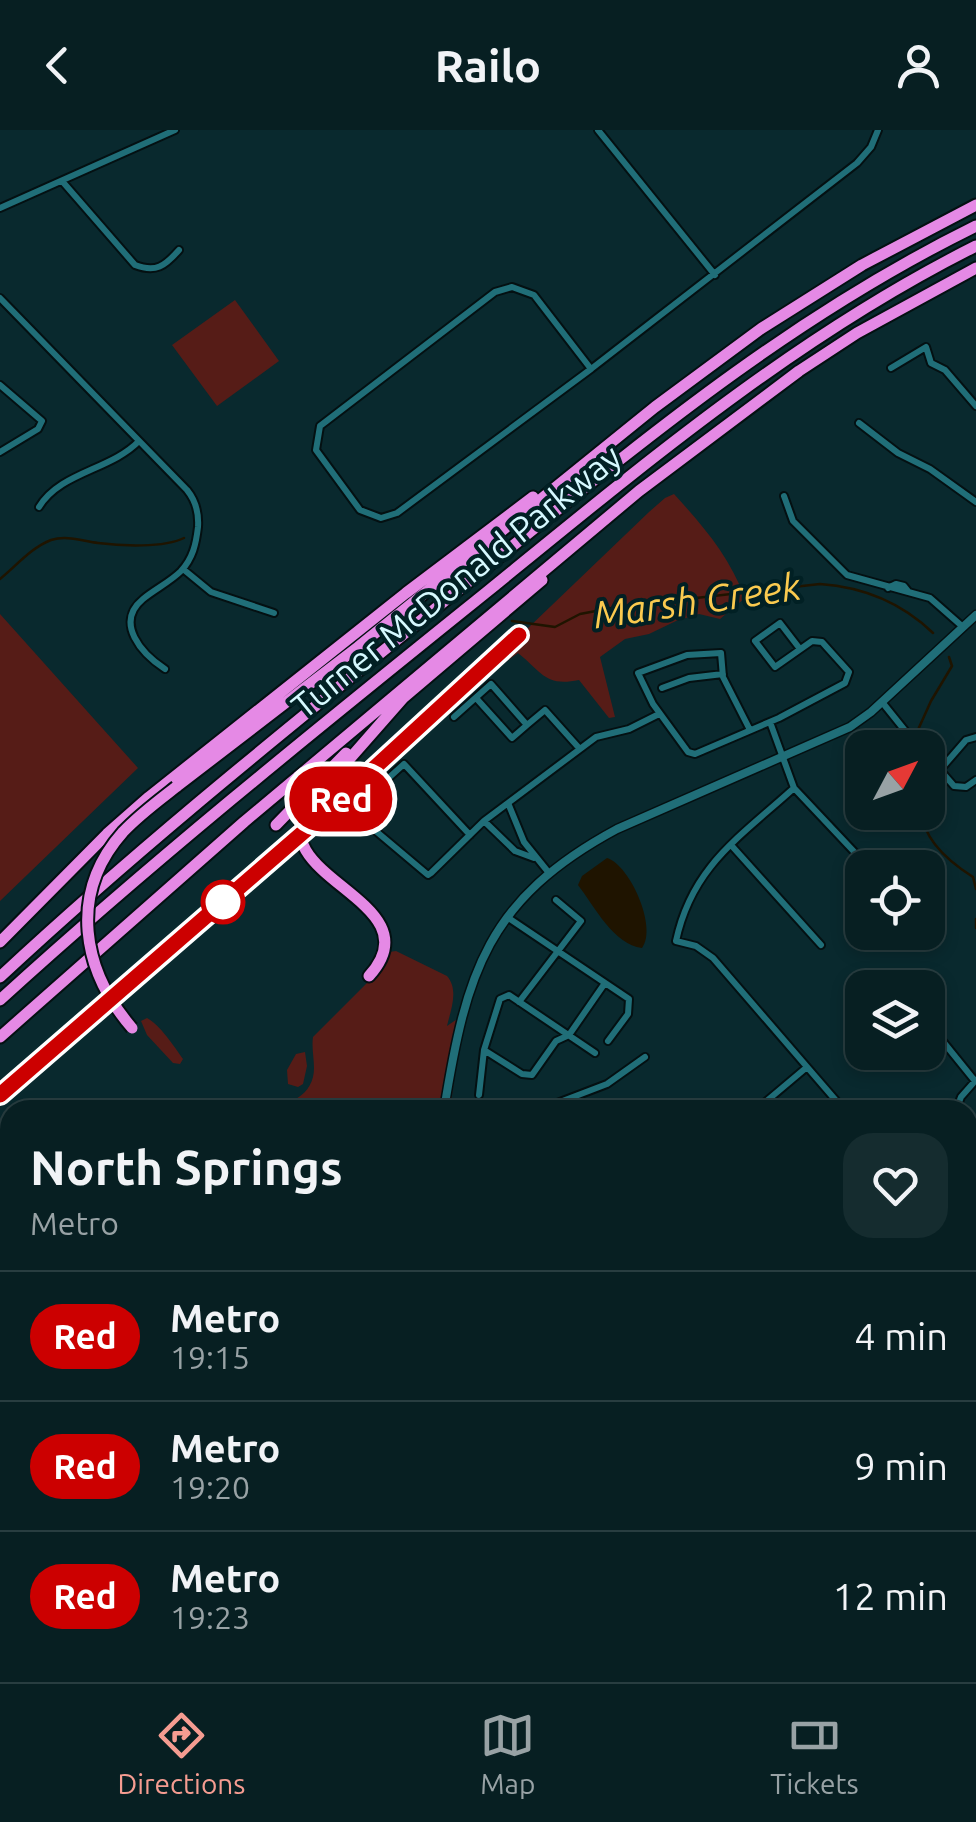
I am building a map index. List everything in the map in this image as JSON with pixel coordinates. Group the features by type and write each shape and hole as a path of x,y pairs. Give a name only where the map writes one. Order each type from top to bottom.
{"highway":[{"path":"0,942 149,797 406,592 762,328 862,265 976,206"},
{"name":"Turner McDonald Parkway","path":"0,977 226,779 688,404 806,322 897,267 976,226"},
{"name":"Turner McDonald Parkway","path":"0,1000 239,793 669,445 816,337 976,246"},
{"path":"0,1037 244,822 699,443 857,333 976,268"},
{"path":"132,1028 105,994 90,954 88,914 107,854 132,823 603,449"},
{"path":"276,826 322,774 562,562 599,523"},
{"path":"370,976 383,953 381,927 369,910 306,854 299,828 310,804 384,718"}],"street":[{"path":"0,208 175,130"},
{"path":"598,130 715,276"},
{"path":"591,368 534,295 520,287 505,288 325,420 316,433 316,450 360,510 373,518 388,517 591,368 715,276 857,163 878,130"},
{"path":"62,181 135,265 160,268 178,250"},
{"path":"0,298 187,490 196,504 196,544 183,569 139,602 130,618 130,631 136,642 164,669"},
{"path":"891,368 926,348 931,362 945,370 976,406"},
{"path":"0,385 42,422 38,429 0,452"},
{"path":"860,423 898,453 930,469 976,502"},
{"path":"39,507 53,490 118,459 139,441"},
{"path":"784,496 793,522 847,575 940,604 964,626"},
{"path":"183,569 211,592 274,613"},
{"path":"448,1100 462,1011 472,981 508,916 549,873 617,829 850,727 976,616"},
{"path":"750,730 723,674 720,653 687,655 638,673 659,714 692,754 770,722 844,683 848,677 846,666 822,642 812,640 800,649 775,667 756,641 780,623 800,649"},
{"path":"662,688 689,678 723,674"},
{"path":"454,717 491,684 527,725"},
{"path":"476,698 512,738 545,710 579,748"},
{"path":"882,702 905,730"},
{"path":"470,835 404,764 354,808 353,814 428,875 470,835 484,821 596,736 630,729 659,714"},
{"path":"770,722 794,788 852,850"},
{"path":"945,764 966,740 976,737"},
{"path":"945,776 954,786 966,787 976,780"},
{"path":"794,788 731,846 692,890 676,941 696,946 713,958 832,1100"},
{"path":"508,803 524,842 549,873"},
{"path":"484,821 516,852 534,858"},
{"path":"503,841 517,829"},
{"path":"516,852 524,842"},
{"path":"731,846 820,945"},
{"path":"519,1002 581,920 556,900"},
{"path":"508,916 628,1000 628,1014 608,1042"},
{"path":"484,1050 522,1074 532,1075 556,1042 569,1034 605,983"},
{"path":"479,1095 484,1050 500,999 509,995 595,1053"},
{"path":"945,1043 976,1080 960,1100"},
{"path":"565,1100 606,1084 645,1056"},
{"path":"768,1100 807,1067"}],"shaded area":[{"path":"235,300 279,361 217,406 172,345"},
{"path":"674,494 715,543 745,598 720,619 699,614 676,621 649,634 625,639 600,657 615,717 609,718 579,680 551,680 518,653 475,679 649,512"},
{"path":"0,614 138,768 0,901"},
{"path":"607,858 624,872 639,898 647,926 642,948 622,940 578,885 582,876"},
{"path":"396,951 451,981 452,1006 447,1026 463,1015 451,1100 292,1100 303,1094 313,1077 313,1037 376,974 389,952"},
{"path":"147,1018 183,1059 180,1064 173,1063 147,1035 141,1021"},
{"path":"305,1052 303,1084 288,1084 287,1070 296,1054"}],"waterway":[{"name":"Marsh Creek","path":"0,579 51,540 142,545 184,538"},
{"name":"Marsh Creek","path":"512,621 555,627 580,614 617,607 820,584 881,598 933,633"},
{"name":"Marsh Creek","path":"918,730 952,666 949,657"},
{"name":"Marsh Creek","path":"926,830 947,858 973,877 976,889"},
{"name":"Marsh Creek","path":"976,919 976,928"}],"railway":[{"path":"0,1095 321,816 519,635"}],"metro line":[{"name":"Red","path":"0,1095 322,816 519,635"}]}
